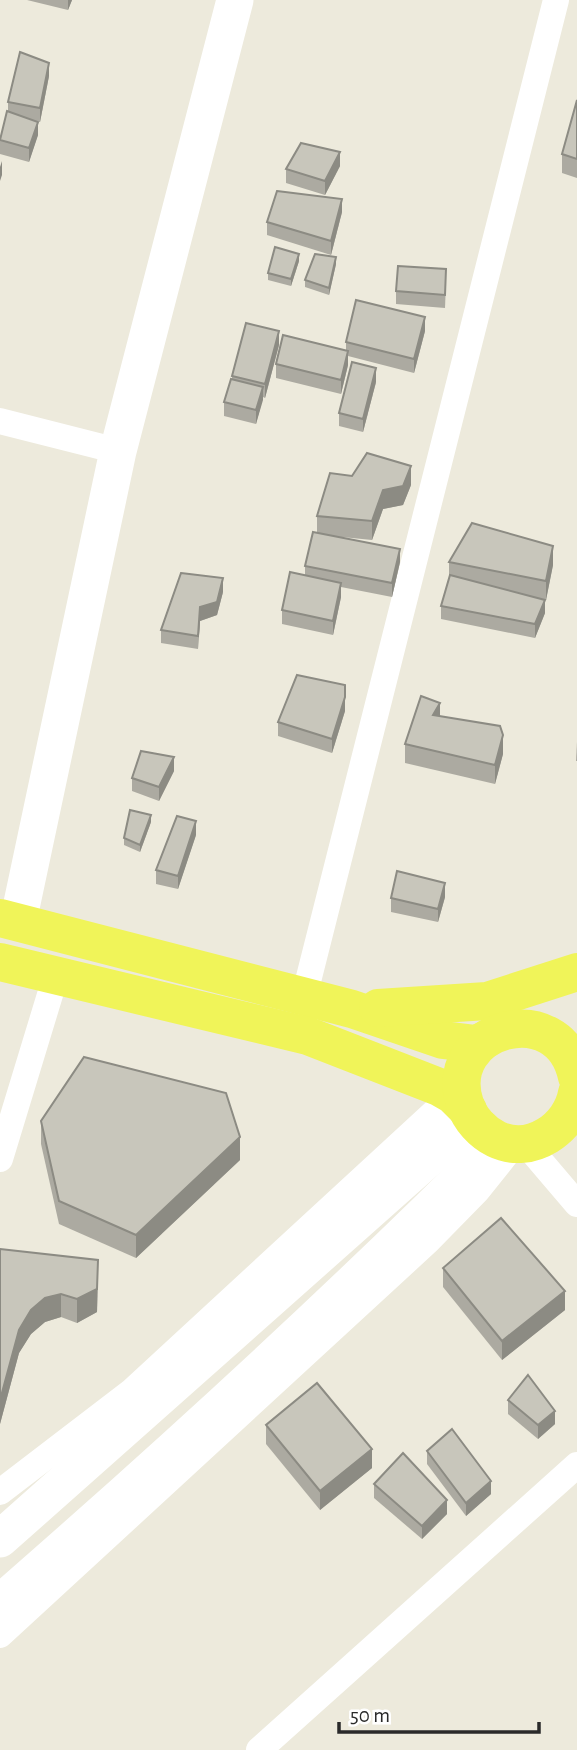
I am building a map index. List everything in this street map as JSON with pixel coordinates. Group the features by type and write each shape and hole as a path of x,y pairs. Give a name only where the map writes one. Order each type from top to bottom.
{"main road":[{"path":"2,969 56,975 334,1044 489,1125 539,1140 557,1129 571,1113 577,1092 565,1029 518,1028 500,1031 476,1044 443,1040 352,1009 9,920"},
{"path":"352,1009 487,1001 577,972"},
{"path":"485,1040 468,1059 462,1090 489,1125"}],"street":[{"path":"9,920 117,451 234,0"},
{"path":"304,997 556,0"},
{"path":"0,422 117,451"},
{"path":"0,1159 56,975"},
{"path":"489,1125 577,1204"},
{"path":"0,1492 489,1125"},
{"path":"0,1539 489,1125"},
{"path":"0,1603 168,1456 393,1247 489,1125"},
{"path":"0,1634 428,1241 477,1191 489,1125"},
{"path":"259,1750 577,1465"}],"building":[{"path":"20,52 49,63 40,108 8,102"},
{"path":"577,100 577,159 562,154"},
{"path":"7,111 38,122 29,148 0,140"},
{"path":"301,143 340,152 325,181 286,169"},
{"path":"277,191 342,199 331,241 267,222"},
{"path":"275,247 299,254 291,279 268,273"},
{"path":"315,254 336,257 329,288 305,280"},
{"path":"398,266 446,269 445,295 396,291"},
{"path":"356,300 425,317 414,359 346,342"},
{"path":"246,323 279,331 265,384 232,376"},
{"path":"283,335 348,351 341,380 276,364"},
{"path":"352,362 376,368 363,419 339,413"},
{"path":"231,379 263,387 256,410 224,402"},
{"path":"367,453 411,466 403,486 383,490 372,521 317,516 330,473 352,476"},
{"path":"472,523 553,546 546,581 449,562"},
{"path":"313,532 400,549 392,583 305,566"},
{"path":"290,572 341,583 333,621 282,610"},
{"path":"181,573 223,578 217,602 200,607 198,636 161,630"},
{"path":"450,575 545,600 535,624 441,606"},
{"path":"297,675 345,685 345,697 332,739 278,722"},
{"path":"421,696 440,703 433,715 500,726 503,735 495,765 405,744"},
{"path":"141,751 174,757 159,787 132,778"},
{"path":"130,810 151,815 140,845 124,838"},
{"path":"177,816 196,821 178,876 156,870"},
{"path":"397,871 445,883 438,909 391,898"},
{"path":"84,1057 226,1093 240,1137 136,1235 59,1201 41,1121"},
{"path":"501,1218 565,1291 502,1341 443,1268"},
{"path":"0,1249 98,1260 97,1289 77,1299 61,1294 45,1298 31,1310 19,1330 0,1400"},
{"path":"528,1375 555,1411 538,1425 508,1400"},
{"path":"317,1383 372,1449 320,1491 266,1425"},
{"path":"452,1429 491,1481 466,1503 427,1451"},
{"path":"403,1453 447,1500 422,1526 374,1484"}]}
